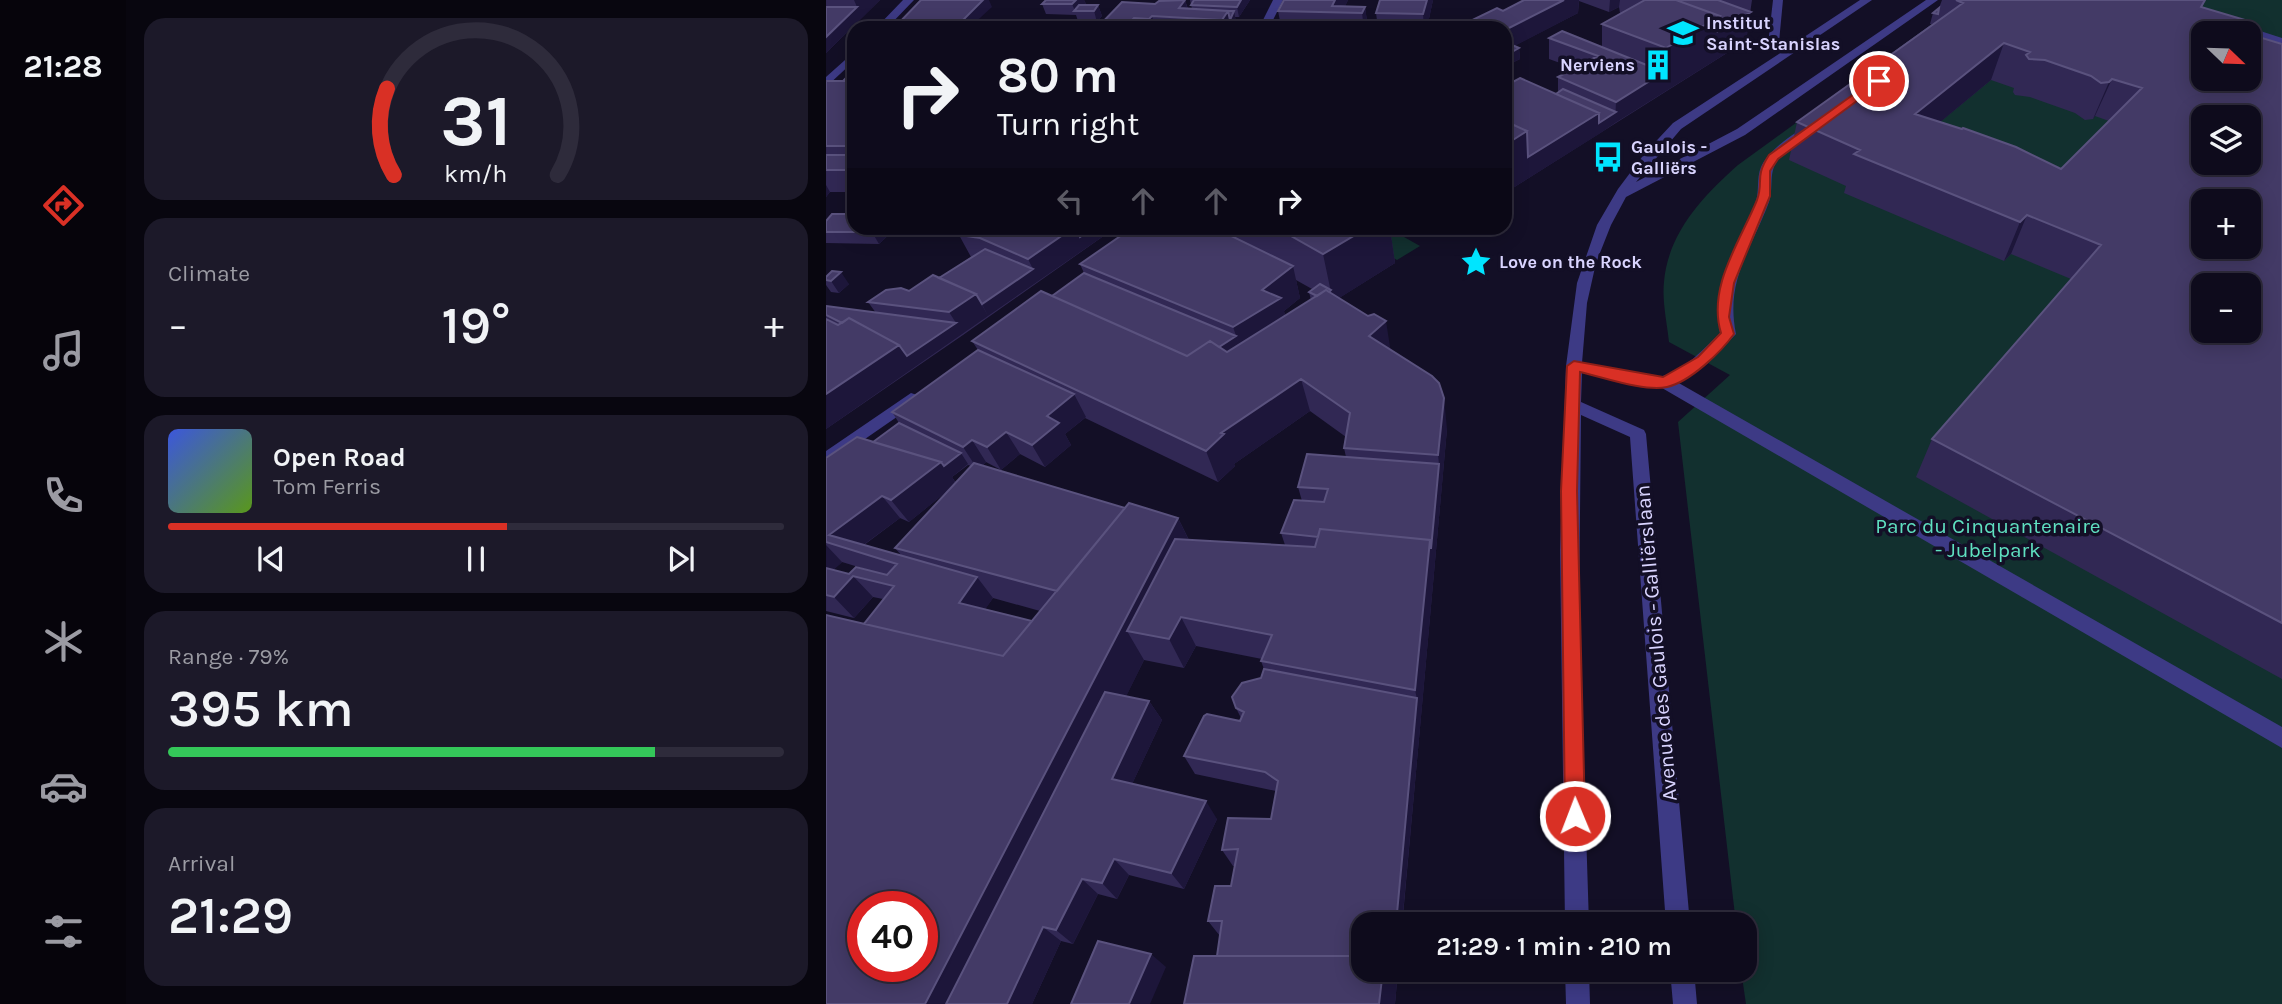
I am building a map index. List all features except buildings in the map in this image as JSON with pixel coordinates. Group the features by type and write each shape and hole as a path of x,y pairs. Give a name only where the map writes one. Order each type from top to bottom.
{"street":[{"path":"888,21 909,0"},
{"path":"1268,21 1278,0"},
{"path":"1778,0 1773,44 1789,51"},
{"path":"1577,912 1569,491 1574,366 1588,264 1606,219 1620,195 1657,145 1677,126 1867,0"},
{"path":"1620,195 1741,132 1933,0"},
{"path":"2209,17 2282,42"},
{"path":"826,84 847,62"},
{"path":"1574,366 1652,383 1665,382 1703,360 1728,334 1723,317 1727,283 1765,196 1765,171 1773,157 1819,125"},
{"path":"1665,382 2282,738"},
{"path":"826,460 927,388"},
{"name":"Avenue des Gaulois - Galliërslaan","path":"1573,405 1638,434 1677,912"},
{"path":"1577,982 1578,1004"},
{"path":"1683,982 1685,1004"}],"green space":[{"name":"Parc du Cinquantenaire - Jubelpark","path":"1965,0 2282,0 2282,1004 1746,1004 1743,982 1757,982 1757,912 1735,912 1678,422 1730,375 1669,342 1664,305 1664,282 1672,247 1689,217 1712,189 1738,165"},
{"path":"1354,235 1400,235 1420,246 1397,260"}],"place":[{"name":"Institut Saint-Stanislas","path":"1683,33"},
{"name":"Nerviens","path":"1658,65"},
{"name":"Gaulois - Galliërs","path":"1608,157"},
{"name":"Love on the Rock","path":"1476,262"}],"route":[{"path":"1575,816 1569,491 1574,366 1652,383 1665,382 1703,360 1728,334 1723,317 1727,283 1740,247 1765,196 1765,171 1773,157 1879,81"}]}
